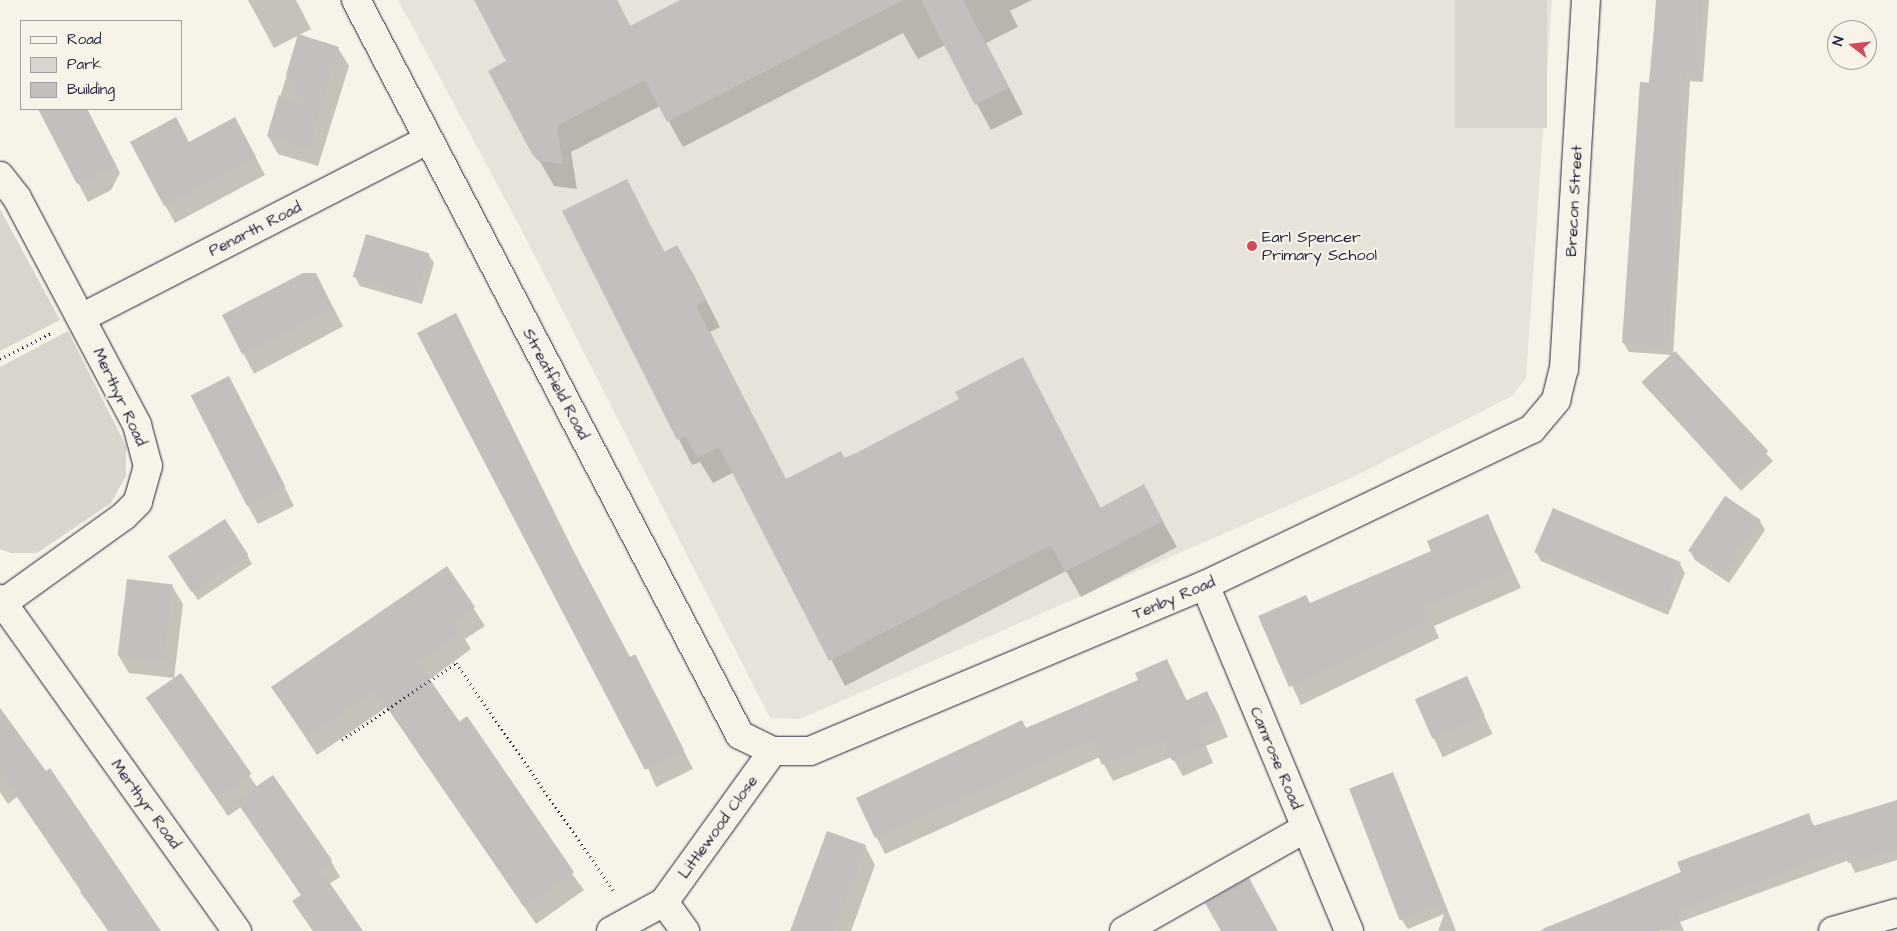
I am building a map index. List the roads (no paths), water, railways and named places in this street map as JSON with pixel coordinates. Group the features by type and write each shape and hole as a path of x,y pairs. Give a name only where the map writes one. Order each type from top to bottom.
{"street":[{"name":"Streatfield Road","path":"356,0 740,735 772,751"},
{"name":"Brecon Street","path":"1556,400 1564,369 1586,0"},
{"name":"Penarth Road","path":"81,318 428,140"},
{"name":"Merthyr Road","path":"0,176 17,198 138,425 147,457 145,484 124,516 1,601 237,931"},
{"name":"Tenby Road","path":"772,751 810,751 1205,585 1532,429 1556,400"},
{"name":"Camrose Road","path":"1205,585 1349,931"},
{"name":"Littlewood Close","path":"622,925 664,902 772,751"},
{"path":"1124,931 1306,828"},
{"path":"664,902 685,931"},
{"path":"1833,931 1897,913"}],"place":[{"name":"Earl Spencer Primary School","path":"1252,246"}]}
